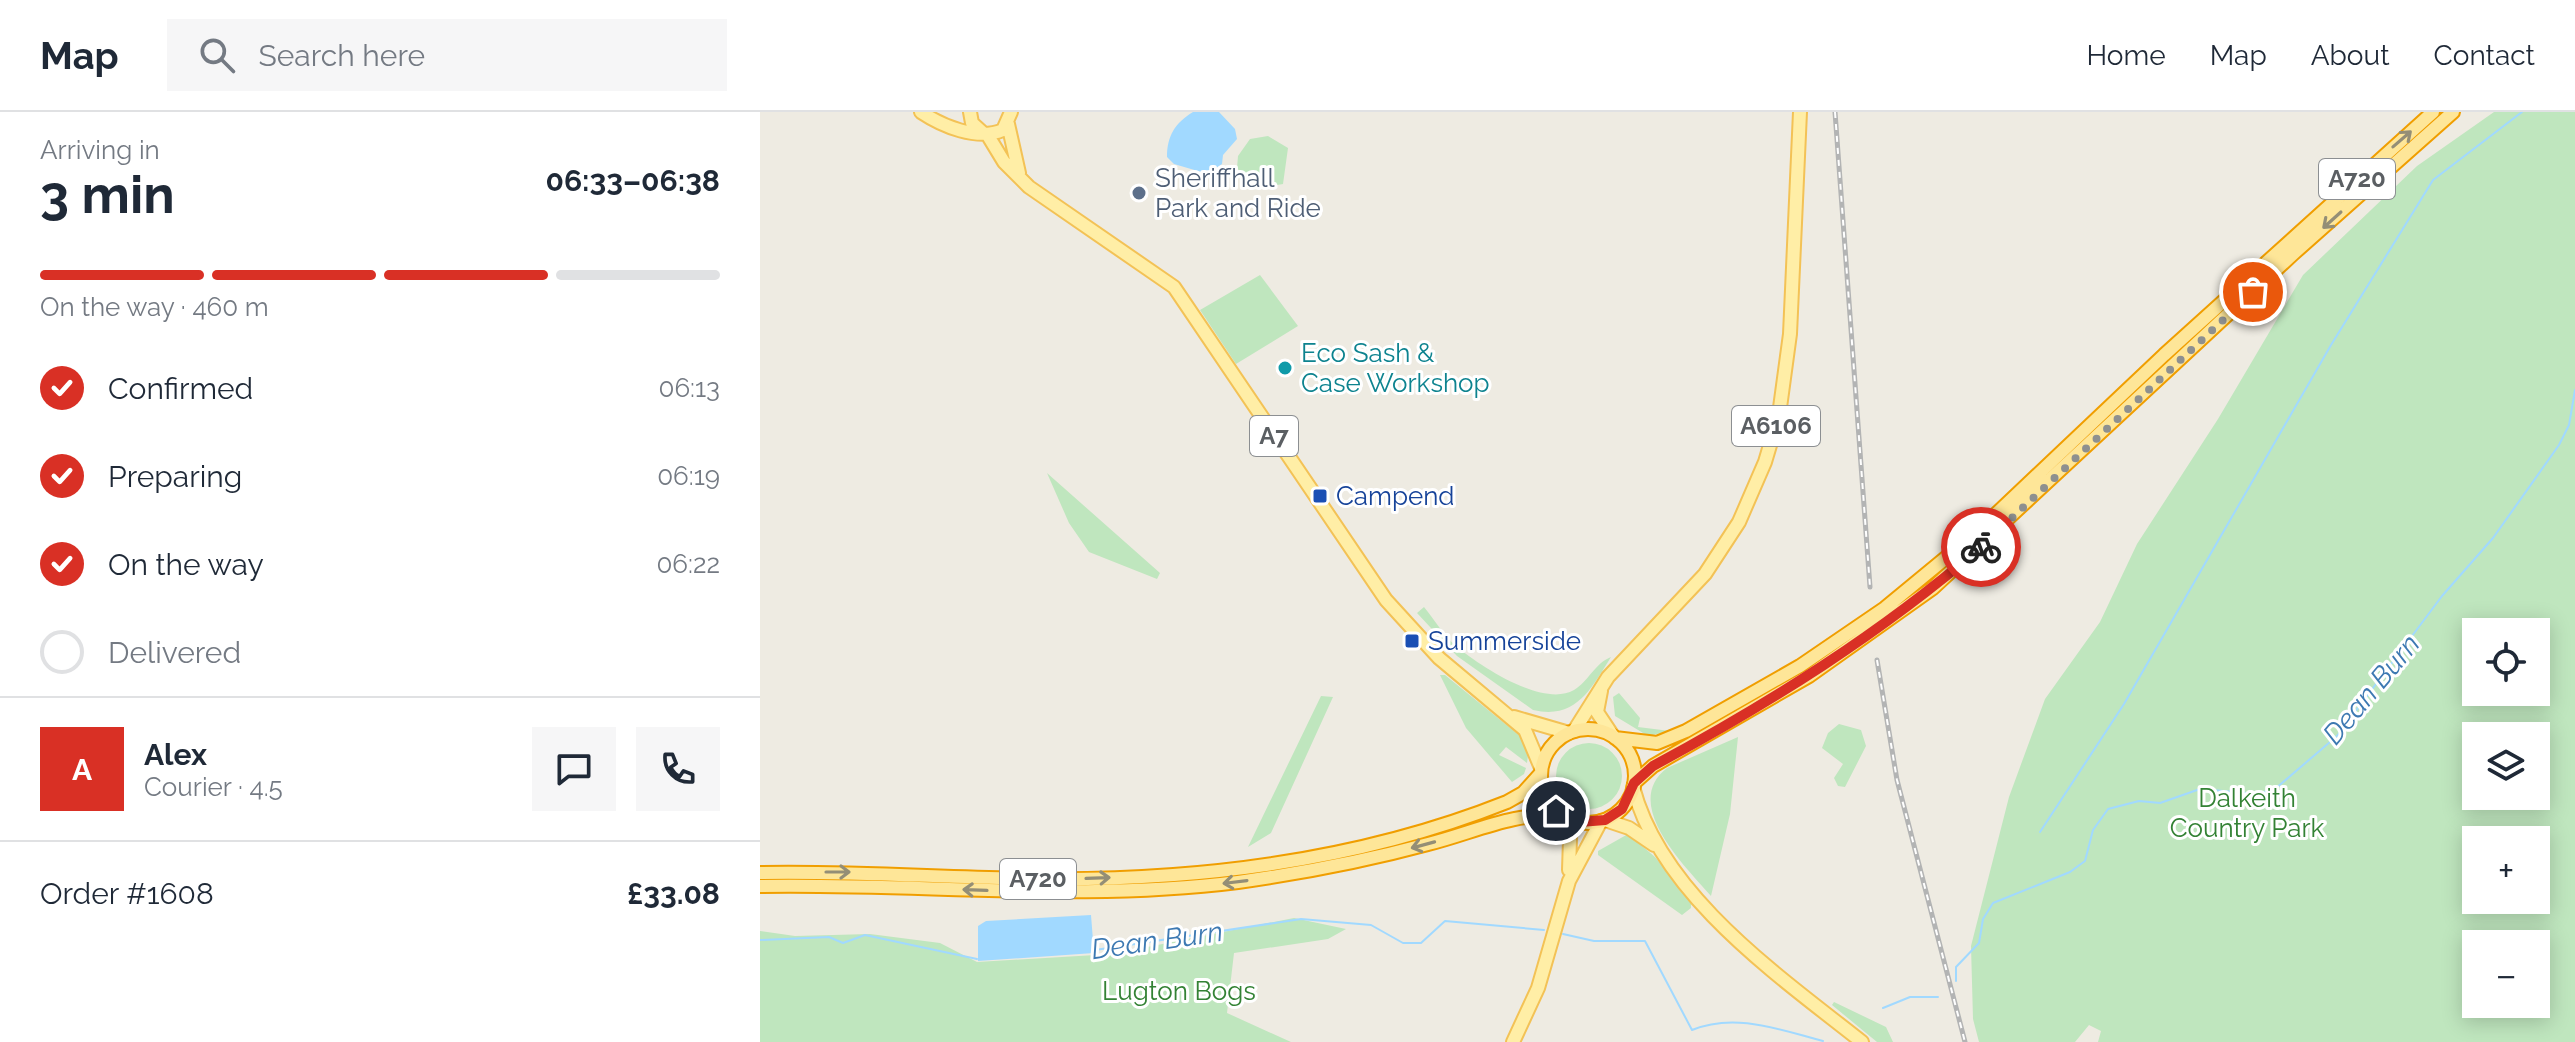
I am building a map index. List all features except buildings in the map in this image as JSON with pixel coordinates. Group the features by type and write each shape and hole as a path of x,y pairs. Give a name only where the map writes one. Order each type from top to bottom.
{"highway":[{"name":"A720","path":"1614,737 1657,743 1686,731 1800,666 1885,608 1976,533 2164,355 2433,112"},
{"name":"A720","path":"1634,785 1653,766 1809,676 1933,588 2260,285 2453,112"},
{"path":"1592,730 1614,737 1633,763 1634,785 1622,809 1603,820 1585,823 1564,817 1546,798 1541,771 1548,751 1571,732 1592,730"},
{"name":"A720","path":"760,873 1078,879 1178,875 1268,865 1375,844 1494,808 1523,793 1541,771"},
{"name":"A720","path":"760,886 872,885 1029,892 1177,888 1352,863 1520,816 1564,817"}],"main road":[{"name":"A7","path":"921,112 999,152"},
{"name":"A7","path":"970,112 972,123 985,133 1021,180 1174,287 1386,600 1439,658 1507,715 1534,744 1541,771"},
{"name":"A6106","path":"1571,732 1604,684 1705,574 1739,522 1765,462 1779,415 1790,334 1800,112"},
{"path":"985,133 995,134 1010,118"},
{"path":"1010,118 1021,180"},
{"name":"A7","path":"963,131 985,133"},
{"path":"1604,684 1597,712 1614,737"},
{"name":"A7","path":"1507,715 1571,732"},
{"path":"1634,785 1656,847"},
{"path":"1564,817 1571,841 1569,881"},
{"path":"1513,1042 1538,988 1569,881 1603,820 1629,828 1656,847 1731,932 1862,1042"}],"green space":[{"name":"Dalkeith Country Park","path":"2494,112 2575,112 2575,1042 2098,1042 2101,1031 2089,1025 2075,1042 1979,1042 1973,1019 1971,946 2009,797 2045,699 2100,622 2137,544 2218,419 2303,275 2417,166"},
{"path":"1268,136 1288,148 1283,184 1255,189 1237,168 1238,156 1250,139"},
{"path":"1260,275 1298,326 1236,364 1200,310"},
{"path":"1047,473 1160,573 1157,579 1089,552 1069,523"},
{"path":"1424,607 1447,637 1467,654 1512,682 1546,694 1574,690 1611,657 1589,690 1571,706 1548,712 1533,710 1457,656 1417,613"},
{"path":"1440,675 1445,675 1525,740 1529,748 1527,763 1506,747 1499,755 1526,768 1524,774 1512,782 1466,728"},
{"path":"1619,693 1640,718 1638,727 1670,731 1648,736 1615,716 1613,697"},
{"path":"1321,696 1333,697 1271,833 1248,847"},
{"path":"1839,724 1861,730 1866,746 1845,787 1838,786 1834,778 1843,764 1822,748 1828,733"},
{"path":"1738,737 1730,814 1711,896 1662,835 1651,799 1654,783 1667,768"},
{"path":"1589,743 1612,753 1622,776 1612,799 1589,809 1566,799 1556,776 1566,753"},
{"path":"1628,834 1655,857 1691,900 1691,908 1682,915 1598,855 1598,851"},
{"name":"Lugton Bogs","path":"1294,918 1346,929 1328,939 1234,953 1227,1013 1291,1042 760,1042 760,931 795,936 870,934 940,943 977,962 1112,954"},
{"path":"1834,1002 1886,1027 1893,1042 1877,1042 1832,1005"}],"water":[{"path":"1193,112 1219,112 1235,129 1237,139 1223,155 1222,164 1208,174 1174,164 1167,157 1173,131"},
{"path":"1091,915 1094,953 978,961 978,926 986,921"}],"waterway":[{"path":"2040,832 2124,704 2331,345 2433,180 2522,112"},
{"name":"Dean Burn","path":"1956,981 1956,967 1979,943 1983,919 1993,903 2070,872 2085,861 2093,830 2108,809 2139,801 2160,803 2200,789 2258,794 2275,789 2337,736 2442,596 2493,538 2559,445 2569,425 2575,390"},
{"name":"Dean Burn","path":"1095,950 1301,919 1371,925 1403,943 1421,943 1445,921 1544,930"},
{"name":"Dean Burn","path":"1563,934 1594,941 1645,941 1692,1030 1708,1025 1741,1023 1823,1041"},
{"name":"Dean Burn","path":"760,940 829,937 843,943 865,935 977,959"},
{"name":"Dean Burn","path":"1883,1008 1910,997 1938,997"}],"railway":[{"path":"1835,112 1870,587"},
{"path":"1877,660 1897,780 1965,1042"}],"way so far":[{"path":"1981,547 2253,292"}],"place":[{"name":"Sheriffhall Park and Ride","path":"1139,193"},
{"name":"Eco Sash & Case Workshop","path":"1285,368"},
{"name":"Campend","path":"1320,496"},
{"name":"Summerside","path":"1412,641"}],"route":[{"path":"1556,811 1585,823 1615,815 1629,798 1634,783 1653,766 1809,676 1933,588 1981,547"}]}
